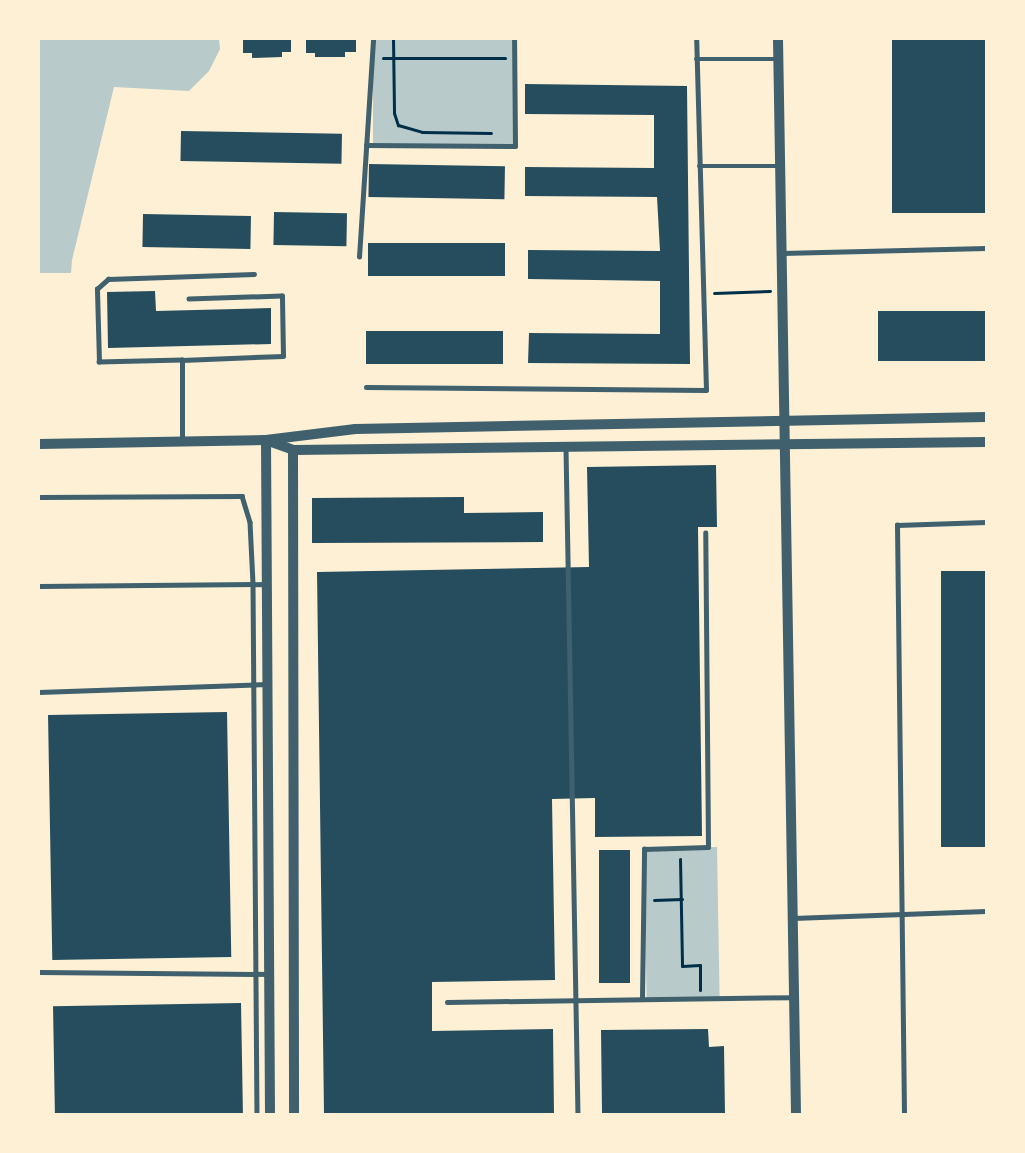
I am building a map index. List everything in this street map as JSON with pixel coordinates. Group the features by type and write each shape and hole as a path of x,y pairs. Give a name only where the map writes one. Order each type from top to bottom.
{"street":[{"path":"778,39 796,1114"},
{"path":"39,444 266,440 355,429 986,417"},
{"path":"266,440 293,450 986,442"},
{"path":"266,440 270,1114"},
{"path":"293,450 294,1114"}],"lane":[{"path":"359,257 373,39"},
{"path":"366,145 515,146 514,39"},
{"path":"366,387 706,390 696,39"},
{"path":"696,58 779,59"},
{"path":"699,166 780,166"},
{"path":"782,253 986,248"},
{"path":"189,299 282,296 283,356 99,362 97,290 108,279 254,274"},
{"path":"182,360 182,441"},
{"path":"566,448 578,1114"},
{"path":"39,497 242,496 250,522 253,584 257,1114"},
{"path":"904,1114 897,525 986,522"},
{"path":"642,999 644,849 708,847 705,533"},
{"path":"39,586 267,584"},
{"path":"39,692 268,684"},
{"path":"793,918 986,911"},
{"path":"39,972 269,974"},
{"path":"447,1002 794,997"}],"path":[{"path":"393,39 394,114 398,125 422,132 515,134"},
{"path":"372,58 514,58"},
{"path":"703,293 782,291"},
{"path":"679,848 682,966 700,965 699,998"},
{"path":"644,900 682,899"}],"shaded area":[{"path":"39,39 219,39 220,49 209,71 189,91 114,87 72,260 71,273 39,273"},
{"path":"373,39 514,39 514,145 373,145"},
{"path":"717,847 720,998 647,999 644,848"}],"building":[{"path":"243,39 291,39 291,52 282,52 282,57 252,58 252,53 243,53"},
{"path":"306,39 356,39 356,52 345,52 345,57 315,57 315,53 306,53"},
{"path":"892,39 986,39 986,213 892,213"},
{"path":"525,84 687,86 690,364 528,363 529,333 660,334 660,281 528,279 528,250 660,251 657,197 525,196 525,167 654,168 654,115 525,114"},
{"path":"181,131 342,134 341,164 180,161"},
{"path":"369,164 505,166 504,199 368,197"},
{"path":"274,212 347,213 346,246 273,245"},
{"path":"143,214 251,216 250,249 142,247"},
{"path":"368,243 505,243 505,276 368,276"},
{"path":"155,291 156,311 271,308 271,344 108,348 107,292"},
{"path":"878,311 986,311 986,361 878,361"},
{"path":"366,331 503,331 503,364 366,364"},
{"path":"716,465 717,527 698,527 702,836 595,837 595,798 552,799 555,980 432,982 432,1031 553,1029 554,1114 324,1114 317,572 589,567 587,467"},
{"path":"464,497 464,513 543,512 543,542 312,543 312,498"},
{"path":"941,571 986,571 986,847 941,847"},
{"path":"227,712 231,957 52,960 48,715"},
{"path":"599,850 630,850 630,983 599,983"},
{"path":"241,1003 243,1114 55,1114 53,1006"},
{"path":"708,1029 709,1047 724,1046 725,1114 602,1114 601,1030"}]}
